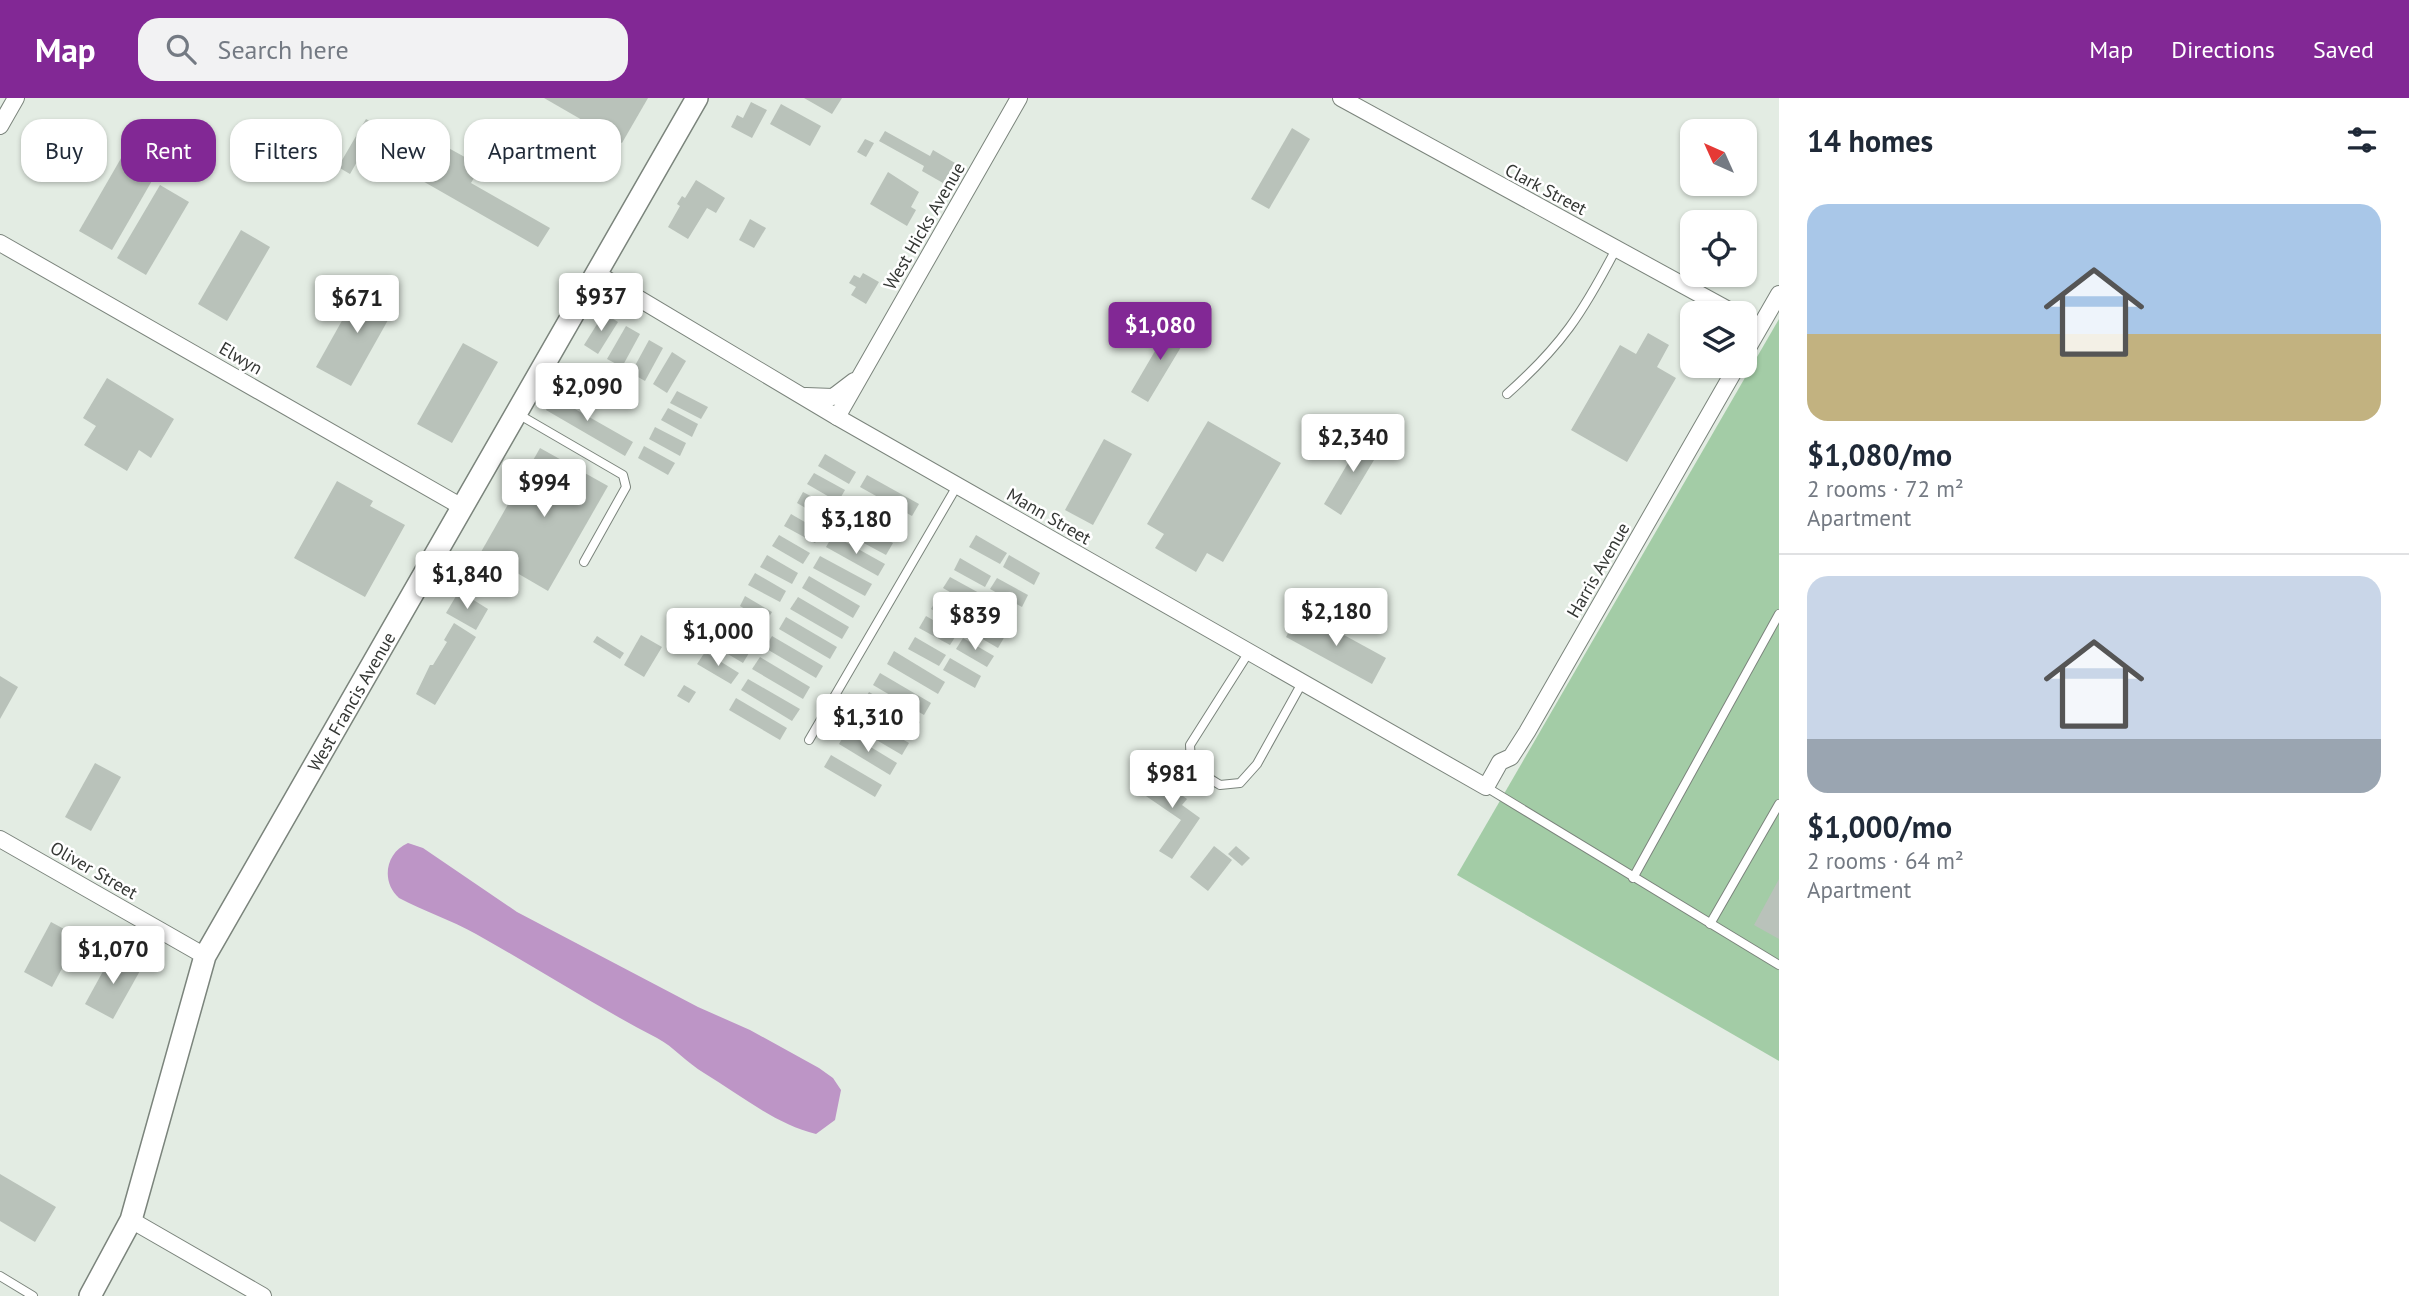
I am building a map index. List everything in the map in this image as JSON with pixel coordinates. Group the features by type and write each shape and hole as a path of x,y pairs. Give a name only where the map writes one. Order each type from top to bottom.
{"street":[{"path":"0,126 16,98"},
{"name":"West Francis Avenue","path":"90,1296 131,1220 205,956 697,98"},
{"name":"West Hicks Avenue","path":"837,417 1019,98"},
{"name":"Clark Street","path":"1341,98 1712,301"},
{"name":"Elwyn","path":"0,243 462,507"},
{"name":"Mann Street","path":"596,273 793,392 1486,788"},
{"path":"1757,332 1779,293"},
{"name":"West Hicks Avenue","path":"793,392 813,398 833,397 848,388 863,372"},
{"name":"Harris Avenue","path":"1486,788 1500,762 1511,757 1527,732 1730,378"},
{"name":"Oliver Street","path":"0,839 205,956"},
{"path":"131,1220 262,1296"}],"lane":[{"path":"1507,394 1537,366 1578,319 1616,249"},
{"path":"516,413 623,475 626,487 584,562"},
{"path":"809,740 957,486"},
{"path":"1633,878 1779,614"},
{"path":"1249,652 1190,745 1190,756 1196,769 1220,785 1240,783 1256,764 1302,683"},
{"path":"1486,788 1779,965"},
{"path":"1710,924 1779,804"},
{"path":"0,1276 33,1296"}],"green space":[{"path":"1779,319 1779,1061 1457,875 1745,378 1757,378 1757,357"}],"shaded area":[{"path":"408,843 423,848 517,912 819,1068 833,1078 841,1090 835,1120 816,1134 786,1123 698,1069 657,1038 476,934 399,898 390,884 388,868 394,854"}],"building":[{"path":"544,98 648,98 622,143 621,119 580,119"},
{"path":"804,98 842,98 832,114"},
{"path":"751,102 767,110 752,138 731,127 737,115 743,118"},
{"path":"781,104 821,126 810,146 770,124"},
{"path":"1292,128 1310,139 1269,209 1251,199"},
{"path":"885,131 930,156 933,150 955,163 943,183 922,171 924,166 879,141"},
{"path":"356,136 356,164 350,174 342,169 342,160"},
{"path":"865,139 874,143 866,157 857,152"},
{"path":"450,149 464,157 464,182 472,182 550,228 538,247 424,182 450,182"},
{"path":"121,158 121,182 151,182 112,250 79,231"},
{"path":"888,172 919,192 911,207 916,210 907,226 870,204"},
{"path":"696,180 725,198 716,213 707,208 688,239 668,227 680,206 677,204 682,196 685,198"},
{"path":"160,185 189,202 146,275 117,258"},
{"path":"750,219 766,228 754,248 739,240"},
{"path":"241,230 270,247 227,321 198,304"},
{"path":"863,273 879,282 866,304 851,295 856,287 849,283 854,275 860,278"},
{"path":"362,285 397,304 351,386 316,367"},
{"path":"604,313 618,322 598,354 584,345"},
{"path":"1172,322 1190,332 1148,402 1131,392"},
{"path":"626,326 640,334 622,367 607,359"},
{"path":"1648,333 1669,345 1657,367 1676,378 1627,462 1571,430 1620,345 1636,354"},
{"path":"649,340 663,348 645,381 631,373"},
{"path":"463,343 498,362 452,443 417,424"},
{"path":"672,352 686,361 667,393 653,384"},
{"path":"107,378 174,419 151,458 139,450 127,471 84,445 96,426 83,418"},
{"path":"558,388 573,397 568,405 633,442 625,456 546,410"},
{"path":"677,391 708,407 701,419 670,403"},
{"path":"668,408 698,424 692,437 661,420"},
{"path":"1208,421 1281,463 1223,562 1207,553 1196,572 1155,548 1164,534 1147,524"},
{"path":"655,427 686,443 680,456 649,439"},
{"path":"1365,434 1383,445 1341,515 1324,504"},
{"path":"1104,439 1132,454 1093,525 1065,510"},
{"path":"644,446 675,463 668,475 638,458"},
{"path":"540,448 608,486 548,591 481,552"},
{"path":"825,454 856,472 849,484 818,466"},
{"path":"814,473 845,490 838,502 807,484"},
{"path":"867,475 919,504 912,516 860,487"},
{"path":"337,481 373,501 370,506 405,525 365,597 294,558"},
{"path":"803,492 835,509 828,521 797,503"},
{"path":"791,514 822,532 815,543 784,526"},
{"path":"841,515 893,543 886,555 834,527"},
{"path":"779,535 810,553 803,564 772,546"},
{"path":"833,535 885,564 878,576 826,547"},
{"path":"976,535 1007,553 1000,564 969,547"},
{"path":"767,555 798,573 792,584 760,567"},
{"path":"1009,555 1040,573 1034,585 1003,567"},
{"path":"820,556 872,584 865,596 813,568"},
{"path":"960,558 991,576 985,587 954,570"},
{"path":"452,569 465,576 456,591 443,584"},
{"path":"755,573 786,591 780,602 748,585"},
{"path":"809,576 860,606 853,618 802,588"},
{"path":"950,577 981,594 974,606 943,588"},
{"path":"997,578 1028,595 1022,607 990,589"},
{"path":"459,591 488,609 476,630 446,613"},
{"path":"745,596 772,612 766,622 740,606"},
{"path":"798,597 849,627 842,639 790,609"},
{"path":"938,597 969,615 962,627 931,609"},
{"path":"986,598 1017,615 1010,627 979,609"},
{"path":"728,611 762,632 755,644 721,623"},
{"path":"1300,611 1386,658 1372,684 1286,637"},
{"path":"926,616 957,634 950,645 919,628"},
{"path":"786,617 837,647 830,659 779,629"},
{"path":"974,619 1005,636 998,648 967,630"},
{"path":"454,623 476,637 435,705 416,694 430,665 433,665 447,642 444,640"},
{"path":"641,635 662,647 644,677 624,665"},
{"path":"597,636 624,653 620,659 593,642"},
{"path":"772,636 823,666 816,678 765,648"},
{"path":"722,637 749,653 743,663 716,647"},
{"path":"915,637 946,655 939,666 908,649"},
{"path":"963,638 994,656 987,667 956,649"},
{"path":"894,651 945,682 938,694 887,664"},
{"path":"705,652 739,673 731,684 697,664"},
{"path":"760,657 810,687 803,699 752,669"},
{"path":"950,658 981,676 975,688 943,670"},
{"path":"880,673 931,703 924,715 873,685"},
{"path":"0,676 18,687 0,719"},
{"path":"748,679 800,709 792,721 741,690"},
{"path":"684,685 696,692 689,703 677,696"},
{"path":"869,692 920,722 913,734 862,704"},
{"path":"736,698 787,728 780,740 729,710"},
{"path":"858,713 909,743 902,755 851,725"},
{"path":"846,732 897,763 890,775 839,744"},
{"path":"831,755 882,785 875,797 824,767"},
{"path":"95,763 121,777 91,831 65,817"},
{"path":"1161,769 1182,783 1176,791 1187,799 1182,805 1200,818 1172,859 1159,851 1181,820 1143,794"},
{"path":"1214,846 1232,860 1208,891 1190,877"},
{"path":"1236,846 1250,858 1242,866 1228,854"},
{"path":"1779,879 1779,939 1754,925"},
{"path":"51,922 79,937 52,987 24,972"},
{"path":"113,953 141,969 113,1019 85,1004"},
{"path":"0,1174 56,1207 35,1242 0,1221"}]}
